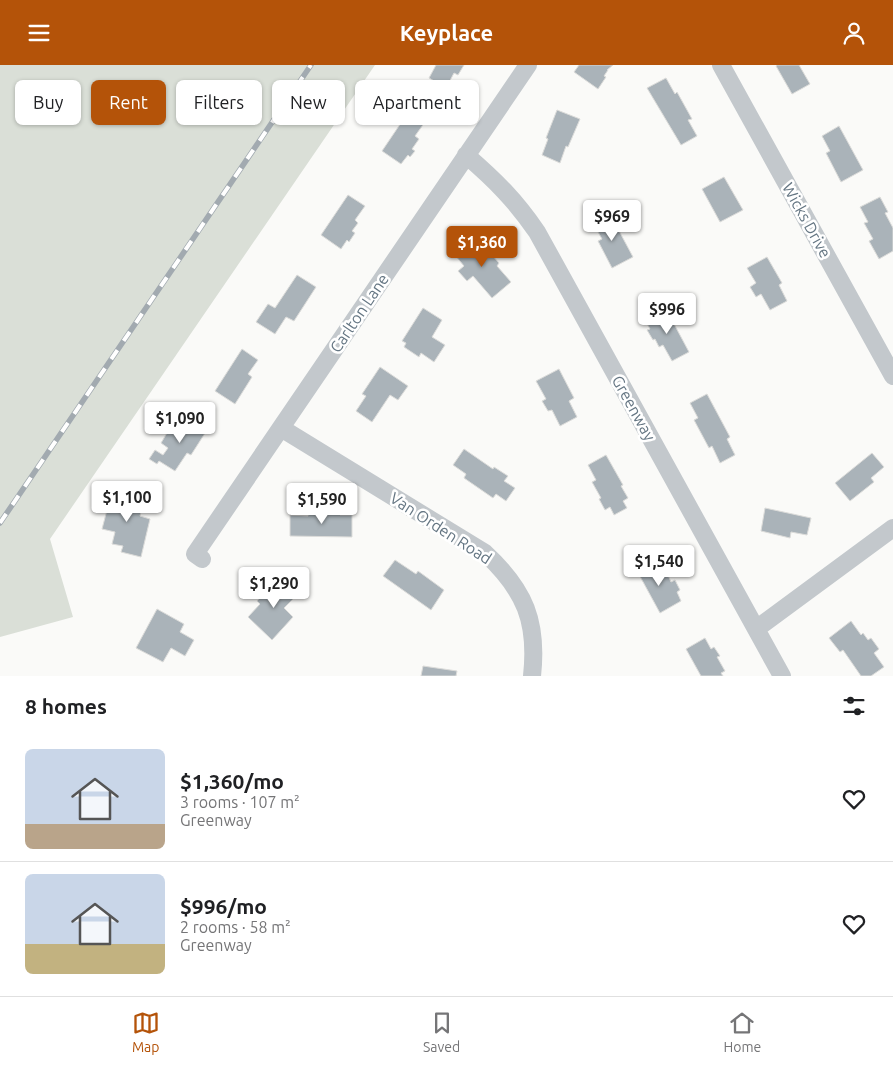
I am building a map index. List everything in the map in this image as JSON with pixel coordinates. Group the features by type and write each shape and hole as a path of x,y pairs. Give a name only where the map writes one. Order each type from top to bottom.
{"street":[{"name":"Carlton Lane","path":"202,559 194,554 528,65"},
{"name":"Wicks Drive","path":"721,65 893,376"},
{"name":"Greenway","path":"466,155 495,179 518,204 537,232 782,676"},
{"name":"Van Orden Road","path":"281,428 485,553 503,570 516,587 526,608 532,631 534,653 532,676"},
{"path":"756,629 893,528"}],"shaded area":[{"path":"0,65 375,65 365,80 355,80 355,94 345,109 345,80 272,80 272,125 334,125 50,539 73,617 0,637"}],"building":[{"path":"436,65 464,65 458,75 454,73 450,80 432,80 429,78"},
{"path":"579,65 613,65 607,70 604,76 606,77 598,89 574,72"},
{"path":"777,65 799,65 810,84 792,94"},
{"path":"666,78 675,94 677,92 692,119 688,120 697,136 681,145 647,88"},
{"path":"557,110 580,119 568,147 566,146 560,163 542,155 548,139 546,138"},
{"path":"400,125 423,125 415,136 419,139 412,149 415,151 410,157 408,155 401,164 382,151"},
{"path":"839,126 863,170 841,182 826,153 830,151 822,136"},
{"path":"724,177 743,210 720,222 702,189"},
{"path":"348,195 365,206 355,220 358,223 352,231 355,233 341,249 321,235"},
{"path":"880,197 888,212 885,213 893,228 893,251 879,259 869,241 873,239 864,223 868,222 860,207"},
{"path":"610,214 633,257 612,268 598,241 602,239 593,223"},
{"path":"476,237 499,263 497,266 511,282 492,298 473,276 467,281 458,271 464,266 455,255"},
{"path":"767,257 782,283 779,285 787,301 770,310 761,294 756,297 750,287 756,283 747,268"},
{"path":"297,275 316,287 294,321 286,317 275,334 256,322 268,304 275,308"},
{"path":"423,308 442,320 432,337 445,345 434,362 421,353 419,357 404,347 406,343 402,341"},
{"path":"666,309 689,352 672,361 663,345 659,347 655,339 653,340 647,330 650,329 645,320"},
{"path":"242,349 258,360 248,374 252,377 235,404 215,391"},
{"path":"380,367 408,386 398,400 390,395 372,422 356,411 366,396 362,394"},
{"path":"559,369 574,398 569,401 577,417 560,426 552,410 548,411 542,401 546,399 536,381"},
{"path":"707,394 730,437 727,439 735,455 720,463 712,446 709,448 694,420 698,418 690,403"},
{"path":"188,417 207,430 191,455 187,453 175,471 159,461 157,464 149,459 155,450 163,455 168,448 161,443 170,428 175,431 179,430"},
{"path":"464,449 493,469 494,467 508,476 504,481 515,488 506,501 496,494 493,498 464,478 466,474 453,465"},
{"path":"872,453 884,467 871,478 874,482 850,501 835,483"},
{"path":"606,455 628,498 623,501 627,508 614,515 610,507 605,510 599,499 601,498 592,482 596,480 588,465"},
{"path":"112,491 144,499 140,516 150,519 141,557 121,552 123,546 112,544 115,532 102,529"},
{"path":"765,508 811,518 807,535 791,532 790,538 761,531"},
{"path":"308,511 340,512 340,515 352,515 352,537 290,536 290,515 308,516"},
{"path":"395,560 416,574 418,571 444,590 431,610 383,576"},
{"path":"653,560 662,576 667,573 671,582 675,580 680,590 677,592 681,601 660,613 636,569"},
{"path":"279,578 297,595 284,608 293,617 272,640 248,617 260,604 257,601"},
{"path":"157,609 184,624 180,632 194,640 185,656 171,648 163,662 136,648"},
{"path":"851,621 861,635 863,633 868,640 871,638 879,649 874,653 884,667 871,676 861,676 843,650 840,652 829,638"},
{"path":"705,638 711,649 714,647 720,656 717,657 725,671 721,673 723,676 701,676 686,649"},
{"path":"423,666 457,671 456,676 421,676"}],"railway":[{"path":"0,523 311,65"}]}
